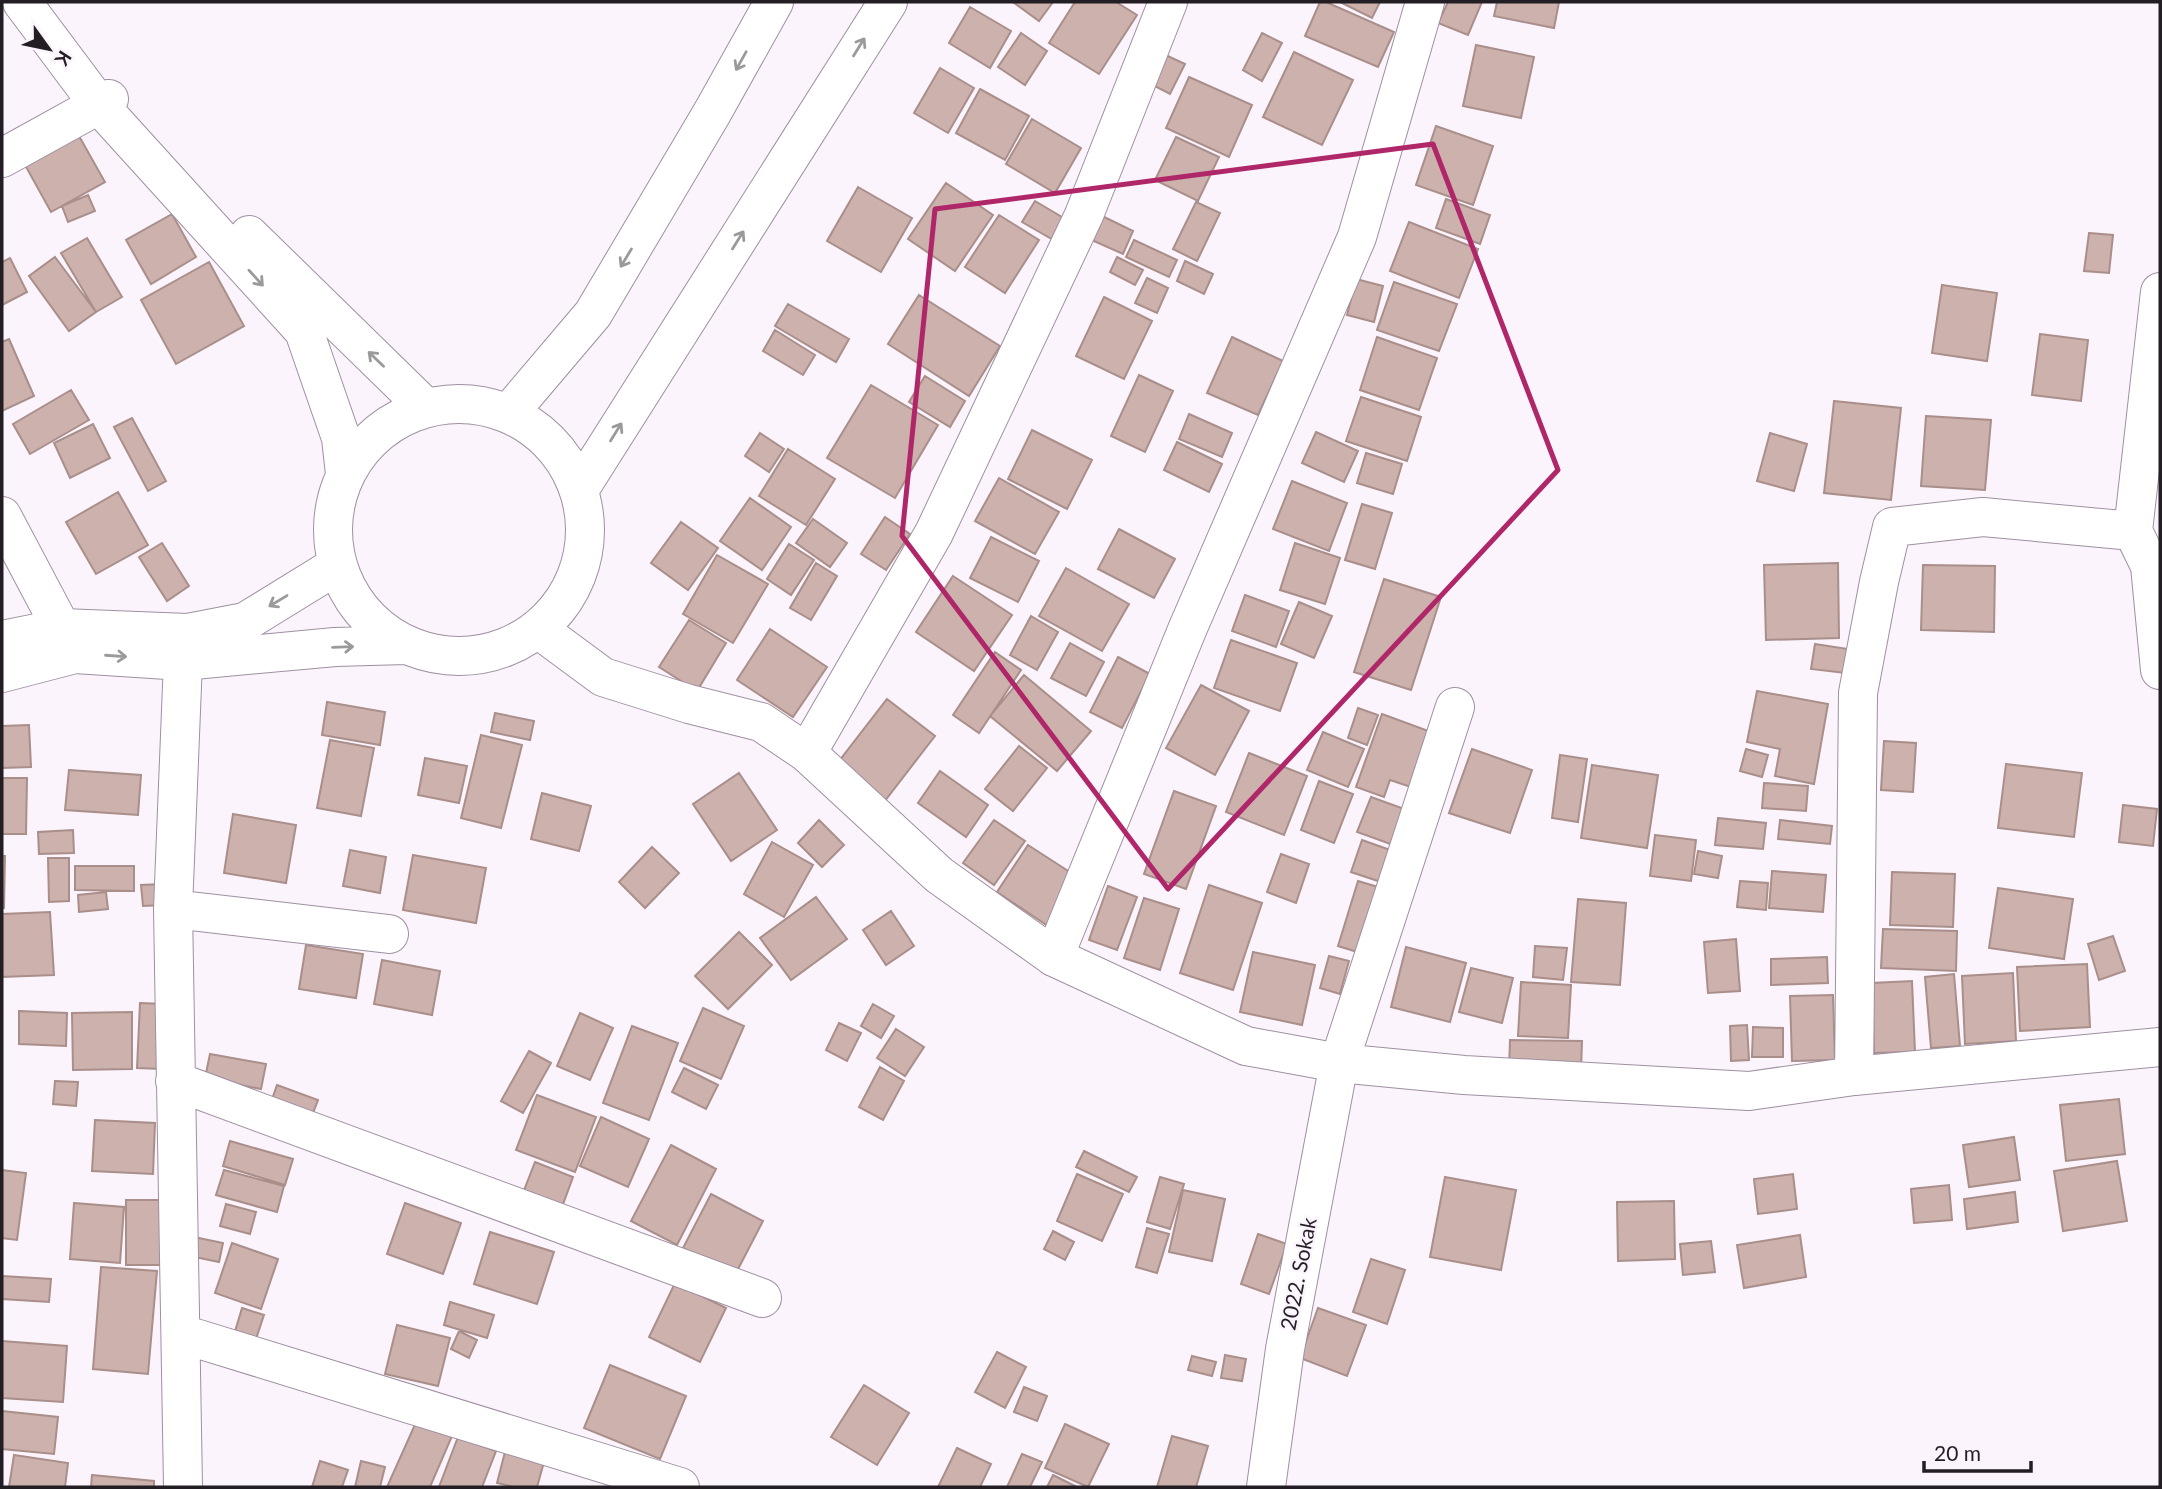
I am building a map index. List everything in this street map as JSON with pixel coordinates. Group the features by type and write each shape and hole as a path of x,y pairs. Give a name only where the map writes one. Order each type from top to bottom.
{"main road":[{"path":"22,2 104,102 304,331 341,438 345,474"},
{"path":"38,2 104,102 425,407"},
{"path":"509,413 593,314 774,2"},
{"path":"579,490 888,2"},
{"path":"807,753 934,533 1084,215 1168,2"},
{"path":"1054,957 1187,629 1357,237 1425,2"},
{"path":"2,158 104,102"},
{"path":"2160,292 2133,531 2150,566 2160,670"},
{"path":"468,403 509,413 548,440 563,458 579,490 586,528 580,566 564,601 538,629 508,647 474,656 439,655 405,645 375,626 351,598 336,566 332,535 334,504 345,474 365,444 392,421 425,407 468,403"},
{"path":"2,516 68,640"},
{"path":"1854,1076 1858,693 1892,527 1983,517 2133,531"},
{"path":"2,639 68,640 188,633 245,622 336,566"},
{"path":"538,629 603,677 689,704 761,722 807,753 939,875 1054,957 1246,1045 1339,1063 1464,1075 1749,1091 1854,1076 2160,1047"},
{"path":"2,673 68,640 183,661 335,647 405,645"},
{"path":"183,661 173,909 183,1487"},
{"name":"2022. Sokak","path":"1266,1487 1285,1349 1339,1063 1455,707"},
{"path":"173,909 389,934"},
{"path":"175,1082 762,1298"},
{"path":"182,1334 680,1487"}],"highlighted area":[{"path":"1433,144 1558,470 1168,889 902,536 935,209"}],"building":[{"path":"1013,2 1053,2 1039,21"},
{"path":"1075,2 1116,2 1137,15 1099,74 1049,43"},
{"path":"1320,2 1326,2 1394,32 1378,67 1305,36"},
{"path":"1340,2 1380,2 1372,18"},
{"path":"1448,2 1482,2 1468,35 1438,23"},
{"path":"1497,2 1559,2 1554,28 1494,16"},
{"path":"970,7 1011,31 990,68 949,43"},
{"path":"1021,33 1047,51 1025,85 998,67"},
{"path":"1262,33 1282,43 1262,81 1243,70"},
{"path":"1476,45 1534,57 1521,118 1463,106"},
{"path":"1159,52 1185,64 1170,94 1145,81"},
{"path":"1294,52 1353,80 1322,145 1263,117"},
{"path":"940,68 974,88 948,133 914,113"},
{"path":"1189,77 1252,105 1229,157 1166,128"},
{"path":"980,89 1029,116 1005,160 956,133"},
{"path":"1032,119 1081,148 1055,193 1006,164"},
{"path":"1436,126 1493,146 1473,205 1416,185"},
{"path":"79,136 105,182 51,212 25,165"},
{"path":"1176,137 1219,157 1198,201 1155,180"},
{"path":"946,183 993,215 955,271 908,239"},
{"path":"858,187 912,218 881,272 827,241"},
{"path":"88,195 95,211 68,222 62,206"},
{"path":"1446,199 1490,215 1480,244 1436,228"},
{"path":"1035,201 1067,220 1055,241 1022,222"},
{"path":"1196,202 1220,213 1197,261 1173,249"},
{"path":"172,214 196,257 151,284 126,240"},
{"path":"1098,214 1133,231 1123,254 1087,238"},
{"path":"999,215 1039,240 1005,293 965,267"},
{"path":"1409,222 1478,249 1459,298 1390,271"},
{"path":"2089,233 2113,235 2109,273 2084,271"},
{"path":"87,238 122,297 96,312 61,253"},
{"path":"1134,240 1177,260 1169,277 1126,257"},
{"path":"55,257 96,312 69,331 29,276"},
{"path":"1117,257 1143,270 1135,285 1110,272"},
{"path":"10,258 27,292 2,305 2,262"},
{"path":"1185,261 1213,274 1204,294 1177,281"},
{"path":"209,262 244,326 176,364 141,300"},
{"path":"1147,278 1168,288 1157,313 1135,303"},
{"path":"1356,279 1383,286 1374,322 1347,315"},
{"path":"1394,282 1457,304 1439,351 1377,330"},
{"path":"1942,285 1997,293 1987,361 1932,353"},
{"path":"919,295 1000,346 969,396 888,344"},
{"path":"1104,297 1152,321 1124,379 1076,356"},
{"path":"788,304 849,339 836,362 775,326"},
{"path":"775,330 815,355 803,375 763,351"},
{"path":"2040,334 2088,340 2081,401 2032,395"},
{"path":"1232,337 1283,361 1258,415 1207,393"},
{"path":"1377,337 1437,358 1419,410 1360,390"},
{"path":"9,339 34,396 2,411 2,342"},
{"path":"1139,375 1173,391 1145,452 1111,436"},
{"path":"925,376 965,401 950,427 909,402"},
{"path":"871,385 938,425 895,498 827,458"},
{"path":"71,390 89,420 30,454 13,424"},
{"path":"1361,397 1421,417 1407,461 1346,441"},
{"path":"1834,401 1901,408 1891,500 1824,493"},
{"path":"1189,414 1232,433 1222,457 1179,439"},
{"path":"1926,416 1991,420 1985,490 1921,486"},
{"path":"132,418 166,481 148,491 114,427"},
{"path":"93,424 110,458 70,478 54,443"},
{"path":"1032,430 1092,460 1067,509 1008,479"},
{"path":"1316,432 1358,451 1344,482 1302,463"},
{"path":"760,433 784,449 769,472 745,456"},
{"path":"1770,433 1807,444 1794,491 1757,481"},
{"path":"1177,442 1222,464 1209,492 1164,470"},
{"path":"788,449 835,479 806,525 759,496"},
{"path":"1366,453 1402,464 1393,494 1357,483"},
{"path":"999,478 1059,512 1035,554 975,521"},
{"path":"1292,481 1347,503 1329,551 1273,529"},
{"path":"118,492 148,545 96,574 66,522"},
{"path":"750,498 791,527 762,570 720,541"},
{"path":"1362,504 1392,513 1375,569 1345,560"},
{"path":"885,517 910,534 886,570 861,554"},
{"path":"813,519 847,543 830,567 796,543"},
{"path":"681,522 718,548 688,590 651,563"},
{"path":"1119,529 1175,559 1154,598 1098,569"},
{"path":"991,537 1039,561 1018,602 970,578"},
{"path":"162,543 189,586 167,601 139,557"},
{"path":"1295,543 1340,558 1325,604 1280,590"},
{"path":"789,544 814,560 791,595 767,579"},
{"path":"717,555 768,584 733,643 683,614"},
{"path":"816,563 837,576 811,620 790,608"},
{"path":"1838,563 1839,638 1766,640 1764,565"},
{"path":"1923,565 1995,566 1994,632 1921,630"},
{"path":"1066,568 1129,604 1102,651 1039,616"},
{"path":"953,576 1012,615 974,671 916,632"},
{"path":"1384,579 1441,597 1411,690 1354,672"},
{"path":"1245,595 1289,611 1276,647 1232,631"},
{"path":"1299,602 1332,616 1314,658 1281,644"},
{"path":"1031,616 1058,632 1037,670 1010,655"},
{"path":"689,620 726,643 697,691 659,667"},
{"path":"770,629 827,667 793,717 737,680"},
{"path":"1231,640 1297,663 1280,711 1214,688"},
{"path":"1070,643 1104,662 1086,696 1051,678"},
{"path":"1815,644 1848,649 1845,673 1811,669"},
{"path":"995,652 1021,670 979,733 953,715"},
{"path":"1118,657 1150,674 1122,728 1090,712"},
{"path":"1024,675 1091,731 1057,771 990,716"},
{"path":"1201,685 1249,711 1215,775 1166,748"},
{"path":"1757,691 1828,704 1814,784 1775,776 1780,749 1747,742"},
{"path":"887,699 935,736 884,802 836,765"},
{"path":"327,702 385,712 380,745 322,735"},
{"path":"1358,708 1378,715 1367,745 1348,738"},
{"path":"495,713 534,721 530,740 491,732"},
{"path":"1382,714 1434,733 1414,788 1390,780 1384,797 1356,787"},
{"path":"29,725 31,767 2,768 2,726"},
{"path":"1323,732 1364,749 1348,787 1307,770"},
{"path":"481,735 522,745 501,828 461,818"},
{"path":"330,740 374,748 361,816 317,808"},
{"path":"1884,741 1916,743 1913,792 1881,790"},
{"path":"1019,746 1047,768 1013,811 985,789"},
{"path":"1472,749 1532,770 1510,833 1449,813"},
{"path":"1746,749 1768,755 1762,777 1740,771"},
{"path":"1249,753 1307,776 1284,835 1226,812"},
{"path":"1560,755 1587,759 1578,822 1552,818"},
{"path":"425,758 467,766 459,803 418,795"},
{"path":"2006,764 2082,773 2074,837 1998,828"},
{"path":"1592,765 1658,775 1647,848 1581,838"},
{"path":"69,770 141,775 138,815 65,810"},
{"path":"940,771 988,805 966,837 918,803"},
{"path":"739,773 777,830 731,861 693,804"},
{"path":"2,778 27,778 26,834 2,834"},
{"path":"1319,781 1353,794 1334,843 1301,830"},
{"path":"1764,783 1808,786 1806,811 1762,808"},
{"path":"1174,791 1216,806 1186,889 1144,874"},
{"path":"542,793 591,806 579,851 531,839"},
{"path":"1371,797 1410,811 1396,846 1357,832"},
{"path":"2123,805 2157,809 2153,846 2119,842"},
{"path":"233,814 296,825 286,883 224,873"},
{"path":"1718,818 1766,823 1763,849 1715,845"},
{"path":"819,820 844,845 822,867 798,843"},
{"path":"994,820 1025,841 994,885 963,863"},
{"path":"1780,820 1832,826 1830,844 1778,839"},
{"path":"73,830 74,853 39,854 38,832"},
{"path":"1655,835 1696,840 1691,881 1650,876"},
{"path":"1362,840 1399,853 1387,884 1351,872"},
{"path":"772,842 813,865 784,917 744,894"},
{"path":"1028,845 1079,878 1048,926 997,892"},
{"path":"652,847 679,873 645,908 619,882"},
{"path":"350,850 386,857 380,893 343,886"},
{"path":"1698,851 1722,856 1718,878 1694,874"},
{"path":"1281,854 1309,864 1296,903 1267,892"},
{"path":"413,855 486,868 476,923 403,910"},
{"path":"2,856 5,856 4,908 2,908"},
{"path":"48,858 69,858 69,901 49,902"},
{"path":"75,866 134,866 134,891 75,890"},
{"path":"1772,871 1826,875 1823,912 1769,908"},
{"path":"1892,872 1955,874 1953,927 1890,925"},
{"path":"1358,881 1388,890 1367,955 1338,946"},
{"path":"1740,881 1768,883 1766,910 1737,907"},
{"path":"162,884 164,905 143,906 141,885"},
{"path":"1209,885 1262,903 1233,990 1180,973"},
{"path":"1108,886 1137,897 1117,950 1089,940"},
{"path":"1998,888 2073,899 2064,959 1989,948"},
{"path":"106,892 108,909 79,912 78,895"},
{"path":"816,897 847,939 791,980 760,938"},
{"path":"1144,898 1179,909 1160,970 1124,958"},
{"path":"1578,899 1626,903 1620,985 1571,982"},
{"path":"891,911 914,946 886,965 863,930"},
{"path":"50,912 54,975 2,977 2,914"},
{"path":"1883,929 1957,931 1956,971 1881,968"},
{"path":"739,932 772,965 728,1009 695,976"},
{"path":"2113,936 2125,971 2099,980 2088,944"},
{"path":"1736,939 1740,991 1708,993 1704,942"},
{"path":"306,945 363,954 356,998 299,989"},
{"path":"1535,946 1567,948 1563,980 1533,977"},
{"path":"1406,947 1466,963 1450,1022 1391,1007"},
{"path":"1253,952 1315,965 1302,1025 1240,1012"},
{"path":"1329,956 1349,961 1340,994 1320,988"},
{"path":"1827,957 1828,983 1771,985 1771,959"},
{"path":"382,960 440,971 432,1015 374,1004"},
{"path":"2087,964 2090,1027 2020,1031 2017,967"},
{"path":"1471,968 1513,978 1502,1023 1459,1012"},
{"path":"2013,973 2016,1041 1965,1044 1962,976"},
{"path":"1954,974 1960,1046 1931,1048 1925,977"},
{"path":"1912,981 1915,1052 1874,1053 1872,983"},
{"path":"1521,982 1571,985 1568,1038 1518,1036"},
{"path":"1833,995 1835,1060 1792,1061 1790,996"},
{"path":"140,1003 165,1004 162,1069 137,1068"},
{"path":"873,1004 894,1016 881,1038 861,1026"},
{"path":"703,1008 744,1026 721,1079 680,1061"},
{"path":"19,1011 67,1013 66,1046 19,1044"},
{"path":"132,1012 132,1069 73,1070 72,1013"},
{"path":"580,1013 613,1028 590,1080 557,1066"},
{"path":"839,1023 861,1033 847,1061 826,1050"},
{"path":"1747,1025 1749,1060 1731,1061 1730,1026"},
{"path":"632,1026 678,1043 649,1120 603,1103"},
{"path":"1753,1027 1783,1028 1783,1057 1752,1057"},
{"path":"896,1029 924,1047 905,1076 877,1058"},
{"path":"1510,1040 1582,1041 1581,1071 1509,1070"},
{"path":"529,1051 551,1063 523,1113 501,1101"},
{"path":"210,1054 266,1064 261,1089 205,1078"},
{"path":"880,1067 904,1081 883,1120 859,1107"},
{"path":"684,1068 718,1085 706,1109 672,1092"},
{"path":"55,1081 78,1082 76,1106 53,1104"},
{"path":"277,1085 318,1100 309,1123 269,1108"},
{"path":"537,1095 596,1117 575,1172 516,1150"},
{"path":"2119,1099 2125,1154 2066,1161 2060,1105"},
{"path":"601,1117 649,1139 628,1187 580,1166"},
{"path":"95,1120 155,1123 153,1174 92,1171"},
{"path":"2014,1137 2020,1180 1969,1187 1963,1145"},
{"path":"230,1141 293,1159 285,1185 223,1166"},
{"path":"671,1145 716,1169 677,1245 631,1221"},
{"path":"1084,1151 1137,1177 1129,1192 1076,1167"},
{"path":"2117,1161 2127,1221 2063,1231 2054,1171"},
{"path":"535,1162 573,1177 562,1207 523,1193"},
{"path":"2,1170 26,1173 17,1240 2,1238"},
{"path":"224,1170 284,1186 277,1212 216,1195"},
{"path":"1077,1174 1123,1194 1102,1241 1057,1221"},
{"path":"1793,1174 1797,1209 1758,1214 1754,1179"},
{"path":"1160,1177 1184,1184 1170,1229 1147,1222"},
{"path":"1445,1177 1516,1190 1501,1270 1430,1257"},
{"path":"1949,1185 1952,1220 1914,1223 1911,1189"},
{"path":"1183,1190 1225,1199 1212,1261 1169,1252"},
{"path":"2015,1192 2018,1222 1967,1229 1964,1199"},
{"path":"711,1194 763,1221 735,1275 683,1248"},
{"path":"126,1200 162,1200 162,1265 126,1265"},
{"path":"1674,1201 1675,1259 1618,1261 1617,1202"},
{"path":"74,1203 124,1207 120,1263 70,1259"},
{"path":"405,1203 461,1223 443,1274 387,1254"},
{"path":"226,1204 256,1212 250,1234 220,1226"},
{"path":"1147,1228 1169,1234 1157,1273 1136,1267"},
{"path":"1053,1231 1074,1242 1065,1260 1044,1249"},
{"path":"490,1232 554,1252 537,1304 474,1284"},
{"path":"1258,1234 1287,1244 1269,1294 1241,1284"},
{"path":"1800,1235 1806,1277 1744,1288 1737,1245"},
{"path":"194,1237 223,1243 219,1262 190,1256"},
{"path":"1711,1241 1715,1272 1683,1275 1680,1244"},
{"path":"232,1243 278,1259 261,1309 215,1293"},
{"path":"1371,1259 1405,1270 1387,1324 1353,1312"},
{"path":"101,1267 157,1271 148,1374 93,1369"},
{"path":"2,1276 51,1279 49,1302 2,1299"},
{"path":"675,1283 726,1308 700,1362 649,1337"},
{"path":"450,1302 494,1315 487,1338 444,1325"},
{"path":"242,1308 264,1315 254,1345 233,1338"},
{"path":"1318,1308 1366,1325 1347,1376 1300,1358"},
{"path":"397,1325 450,1338 438,1386 385,1374"},
{"path":"459,1331 477,1340 469,1358 451,1349"},
{"path":"2,1341 67,1346 63,1402 2,1398"},
{"path":"997,1352 1026,1367 1005,1408 975,1392"},
{"path":"1225,1355 1246,1359 1242,1381 1221,1378"},
{"path":"1192,1356 1216,1362 1212,1376 1188,1370"},
{"path":"610,1365 686,1396 660,1459 584,1428"},
{"path":"864,1385 909,1413 877,1465 831,1437"},
{"path":"1024,1387 1047,1396 1037,1421 1014,1412"},
{"path":"2,1411 58,1417 54,1454 2,1449"},
{"path":"417,1420 452,1436 430,1487 387,1487"},
{"path":"1065,1424 1109,1444 1088,1487 1045,1468"},
{"path":"1172,1436 1208,1446 1196,1487 1157,1487"},
{"path":"458,1437 496,1451 482,1487 439,1487"},
{"path":"957,1448 991,1464 980,1487 938,1487"},
{"path":"505,1452 544,1462 537,1487 514,1487 497,1483"},
{"path":"1022,1454 1042,1462 1030,1487 1007,1487"},
{"path":"14,1455 68,1463 65,1487 9,1487"},
{"path":"320,1461 348,1470 342,1487 312,1487"},
{"path":"361,1461 385,1467 380,1487 355,1487"},
{"path":"92,1475 154,1481 154,1487 91,1487"},
{"path":"1053,1475 1077,1487 1047,1487"}]}
